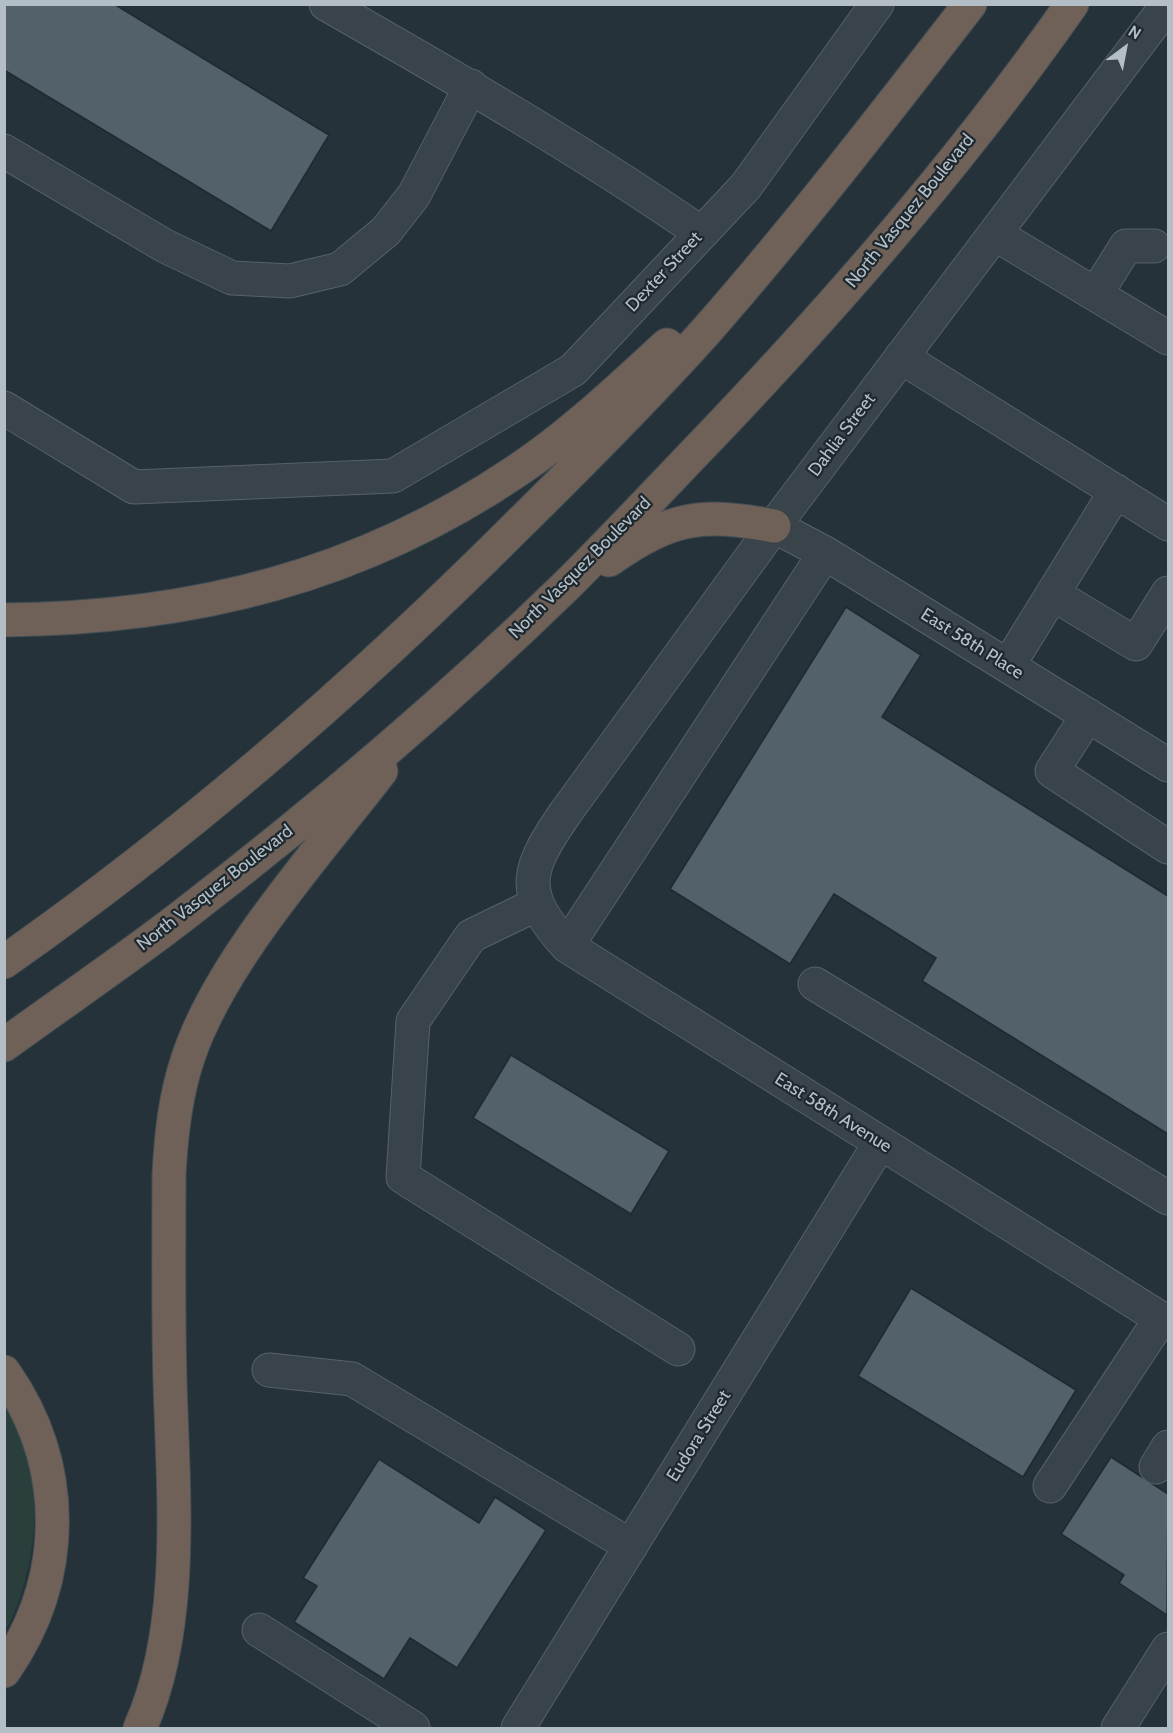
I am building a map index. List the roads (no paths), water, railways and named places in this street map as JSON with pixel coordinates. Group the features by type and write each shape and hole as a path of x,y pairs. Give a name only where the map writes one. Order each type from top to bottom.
{"highway":[{"path":"4,962 127,871 284,745 428,616 622,422 709,327 829,185 970,4"},
{"name":"North Vasquez Boulevard","path":"4,1045 180,918 421,719 546,604 768,377 854,280 968,141 1072,4"},
{"path":"4,620 145,612 224,598 291,580 371,552 444,517 520,469 604,402 769,254"},
{"path":"546,604 623,550 682,521 699,518 730,518 774,526"},
{"path":"140,1728 164,1647 170,1604 172,1466 168,1175 171,1136 188,1058 206,1015 255,936 421,719"},
{"path":"4,1372 20,1394 34,1423 48,1472 53,1529 52,1556 40,1604 20,1648 4,1671"}],"street":[{"path":"326,4 471,86 631,184 701,233"},
{"name":"Dexter Street","path":"4,408 134,487 393,476 573,370 746,186 878,4"},
{"name":"Dahlia Street","path":"535,890 541,848 566,812 774,526 1168,4"},
{"path":"4,151 165,246 232,278 290,281 340,269 386,231 414,195 471,86"},
{"path":"995,234 1168,338"},
{"path":"1096,294 1126,246 1154,246"},
{"path":"901,357 1168,524"},
{"path":"1008,666 1116,491"},
{"name":"East 58th Place","path":"774,526 825,553 1168,765"},
{"path":"567,946 825,553"},
{"path":"1053,594 1136,644 1168,593"},
{"path":"1088,715 1052,771 1168,847"},
{"path":"535,890 471,936 413,1021 403,1177 678,1350"},
{"name":"East 58th Avenue","path":"535,890 545,922 567,946 1165,1321"},
{"path":"815,984 1168,1198"},
{"name":"Eudora Street","path":"518,1728 880,1143"},
{"path":"1050,1486 1165,1321"},
{"path":"269,1370 352,1379 631,1546"},
{"path":"259,1630 379,1719 413,1728"},
{"path":"1118,1728 1168,1649"}]}
